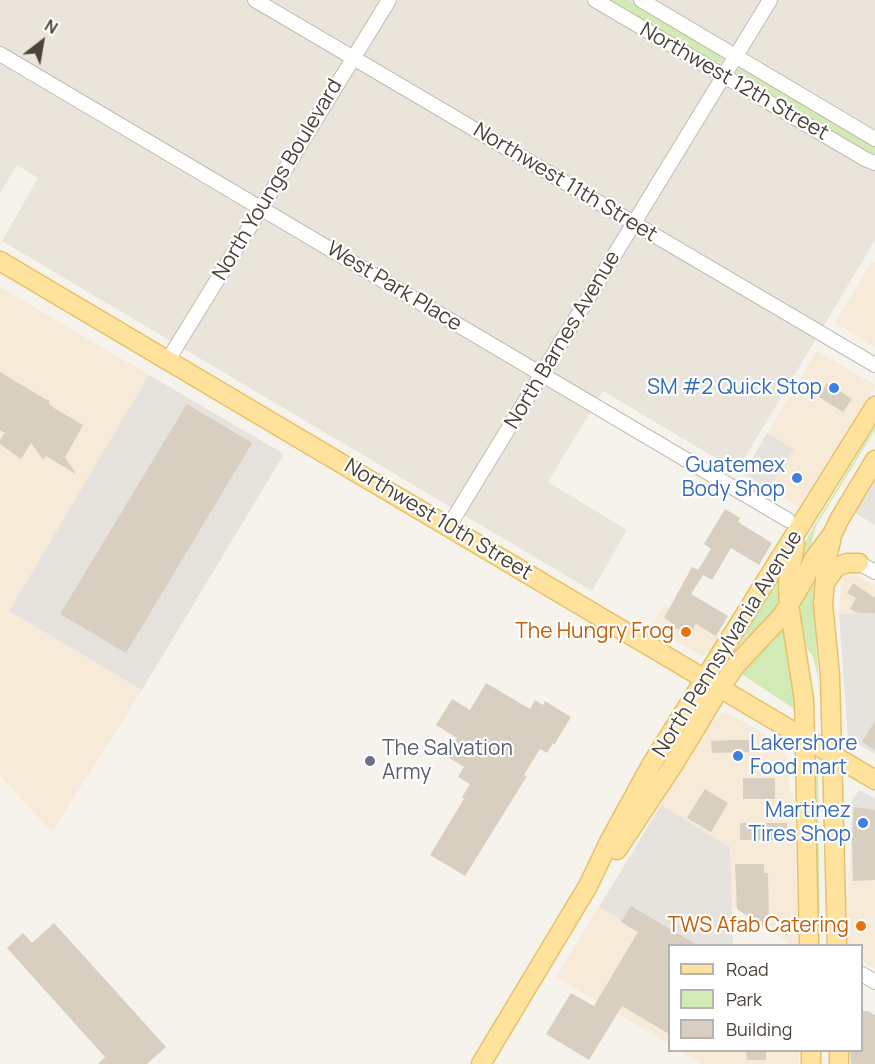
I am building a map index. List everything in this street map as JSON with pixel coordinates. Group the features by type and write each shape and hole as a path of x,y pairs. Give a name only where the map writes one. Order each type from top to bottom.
{"main road":[{"name":"Northwest 10th Street","path":"0,261 875,780"},
{"name":"North Pennsylvania Avenue","path":"481,1064 588,886 618,848 648,802 791,534 810,513 875,406"},
{"name":"North Pennsylvania Avenue","path":"712,684 737,664 780,618 875,460"},
{"path":"833,533 845,550 867,567"},
{"path":"833,533 827,557 823,604 830,675 837,944"},
{"path":"791,534 789,605 801,677 805,738 811,944"},
{"path":"825,583 836,567 847,563 867,567"}],"street":[{"name":"Northwest 11th Street","path":"255,0 875,365"},
{"name":"North Youngs Boulevard","path":"168,360 389,0"},
{"name":"Northwest 12th Street","path":"594,0 875,163"},
{"name":"Northwest 12th Street","path":"641,0 875,139"},
{"name":"North Barnes Avenue","path":"449,526 770,0"},
{"name":"West Park Place","path":"0,54 541,375 791,534"}],"shaded area":[{"path":"0,0 875,0 875,240 737,471 603,391 548,482 627,530 592,591 2,241 38,178 17,165 0,193"},
{"path":"872,261 875,263 875,347 835,323"},
{"path":"0,287 149,375 9,611 142,690 52,832 0,776"},
{"path":"817,351 875,385 799,507 769,489 794,449 767,433"},
{"path":"149,375 284,454 142,690 9,611"},
{"path":"767,433 794,449 769,489 743,474"},
{"path":"875,481 875,525 855,513"},
{"path":"842,568 875,585 875,613 839,614"},
{"name":"The Hungry Frog","path":"664,605 720,638 710,653 702,656 651,627"},
{"path":"875,613 875,754 848,738 839,614"},
{"path":"723,713 732,715 767,736 779,746 788,759 789,788 794,800 798,944 790,944 732,906 730,847 661,805 712,720"},
{"name":"Martinez Tires Shop","path":"859,790 875,798 875,847 851,846 852,800"},
{"path":"661,805 730,847 733,944 668,944 668,948 599,907"},
{"path":"851,846 875,847 875,969 863,961 863,944 847,944"},
{"path":"599,907 668,948 668,1043 556,977"},
{"path":"682,1052 799,1052 799,1064 702,1064"}],"green space":[{"path":"609,0 627,0 721,55 722,61 715,63"},
{"path":"740,68 875,146 875,156 739,77 736,71"},
{"path":"875,426 875,430 816,526 805,566 794,575 810,533"},
{"path":"782,568 783,605 726,665 749,628 755,610"},
{"path":"815,579 814,612 821,716 818,677 813,657 804,643 796,608"},
{"path":"783,624 799,712 740,673"},
{"path":"816,763 818,765 820,939 818,938"}],"building":[{"path":"0,372 49,400 49,404 54,408 83,425 65,457 76,474 46,456 43,460 31,443 21,459 0,444 5,433 0,430"},
{"path":"827,383 852,399 843,412 819,397"},
{"path":"187,404 252,443 126,653 60,614"},
{"path":"725,509 740,518 738,522 772,543 759,565 731,548 712,580 703,575 691,594 728,616 716,636 696,624 689,636 664,618 692,567 698,570 711,549 704,544"},
{"path":"853,583 875,598 875,613 858,613 850,609 856,598 847,593"},
{"path":"486,683 530,709 535,700 543,705 545,701 571,717 547,753 540,749 524,775 527,776 465,876 430,855 464,799 462,797 470,784 458,777 464,767 446,756 457,738 436,725 452,699 470,710"},
{"path":"875,721 875,750 862,742"},
{"path":"754,740 754,752 712,753 711,741"},
{"path":"743,778 775,778 775,799 743,799"},
{"path":"705,789 728,803 711,832 687,818"},
{"path":"854,807 875,810 875,880 853,881"},
{"path":"740,823 787,823 787,840 740,840"},
{"path":"735,864 764,864 764,873 768,873 769,923 765,923 766,929 737,909"},
{"path":"631,906 695,944 668,944 668,1033 622,1006 589,1060 546,1034 571,993 594,1006 638,932 621,922"},
{"path":"54,923 166,1047 147,1064 98,1064 105,1057 7,948 23,933 32,943"},
{"path":"863,1011 868,1011 875,1015 875,1064 851,1064 850,1052 863,1052"},
{"path":"746,1052 766,1052 766,1060 747,1060"}],"place":[{"name":"SM #2 Quick Stop","path":"834,388"},
{"name":"Guatemex Body Shop","path":"797,478"},
{"name":"The Hungry Frog","path":"686,632"},
{"name":"Lakershore Food mart","path":"738,756"},
{"name":"The Salvation Army","path":"370,761"},
{"name":"Martinez Tires Shop","path":"863,823"},
{"name":"TWS Afab Catering","path":"861,926"}]}
